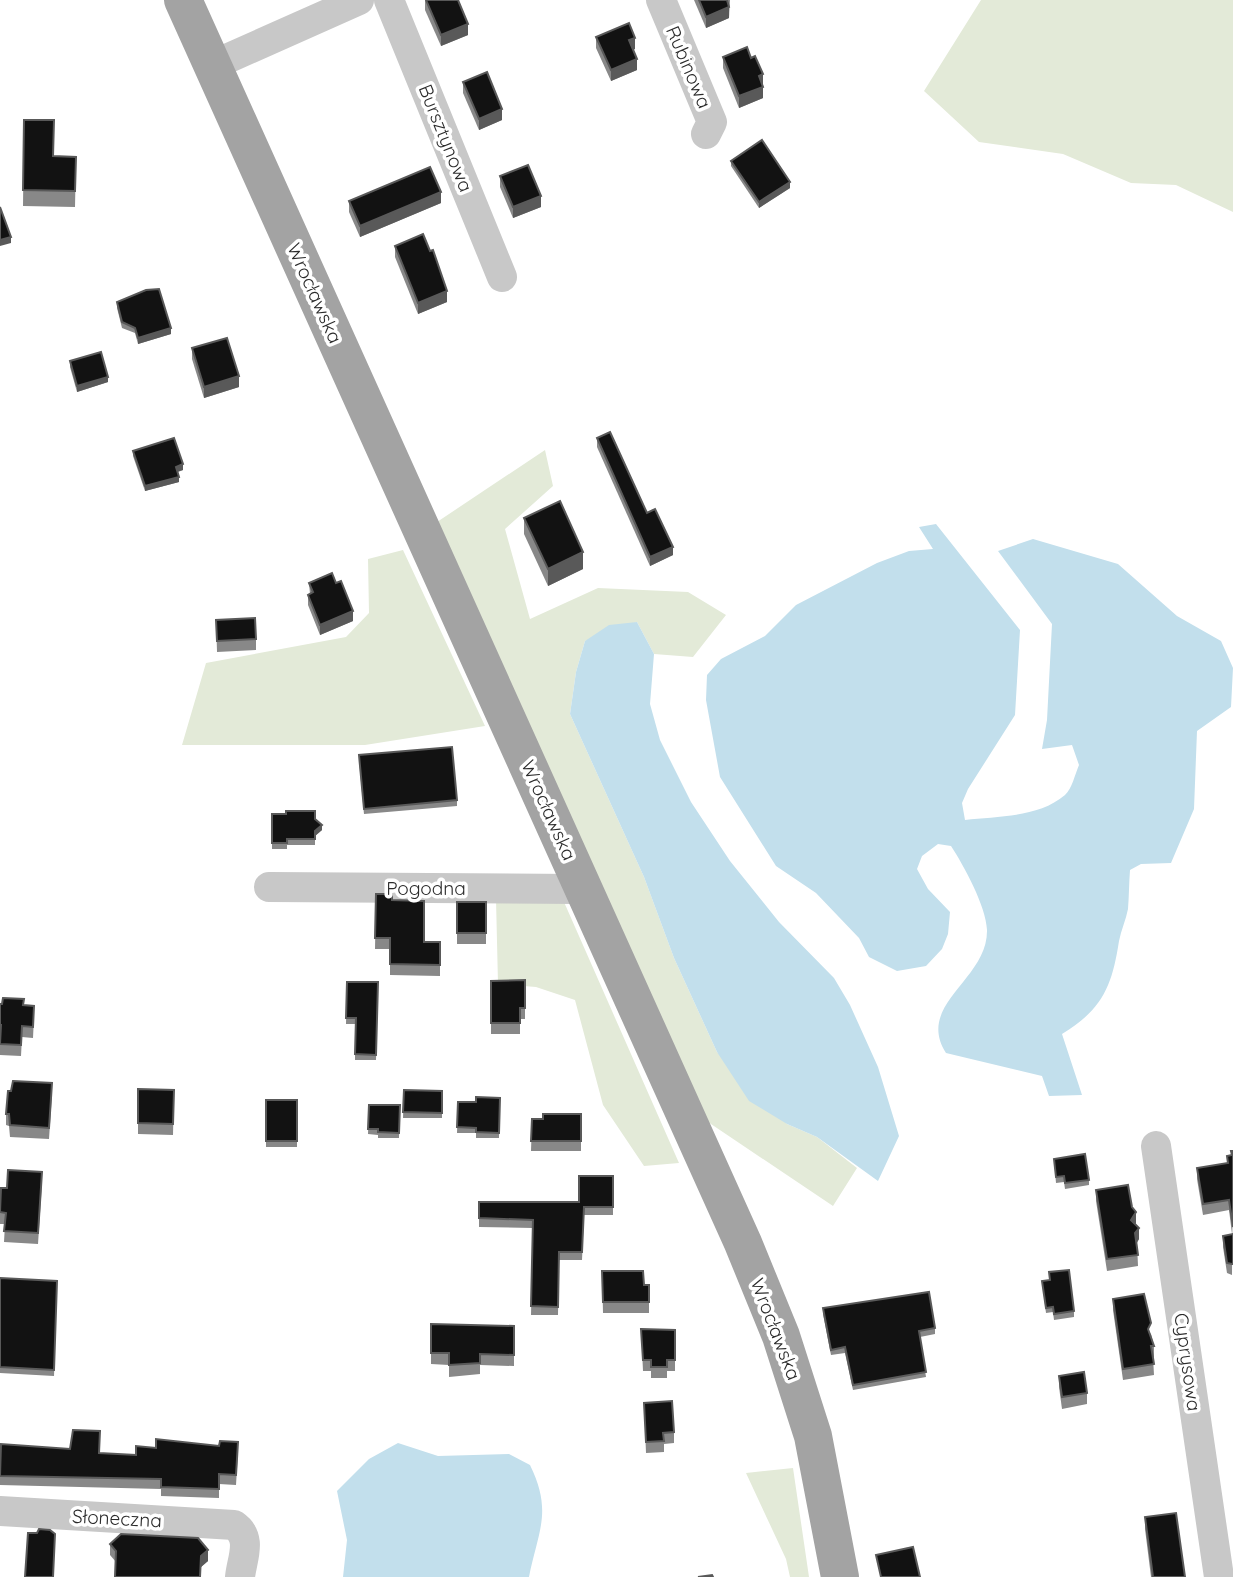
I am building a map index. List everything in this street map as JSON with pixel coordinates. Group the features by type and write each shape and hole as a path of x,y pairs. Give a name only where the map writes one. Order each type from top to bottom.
{"main road":[{"name":"Wrocławska","path":"183,0 743,1243 781,1336 813,1436 840,1577"}],"street":[{"path":"211,62 359,0"},
{"name":"Bursztynowa","path":"389,0 502,276"},
{"name":"Rubinowa","path":"661,0 712,122 706,134"},
{"name":"Pogodna","path":"269,887 583,887"},
{"name":"Cyprysowa","path":"1156,1146 1219,1577"},
{"name":"Słoneczna","path":"0,1511 234,1525 242,1531 246,1540 240,1577"}],"green space":[{"path":"981,0 1233,0 1233,212 1176,185 1131,183 1063,154 979,142 924,91"},
{"path":"545,450 553,486 505,529 530,619 598,588 688,592 726,615 693,657 654,654 637,622 585,641 576,672 570,714 644,877 674,958 717,1052 787,1124 817,1137 857,1168 833,1206 708,1122 437,522"},
{"path":"403,550 485,726 365,745 182,745 206,663 346,637 369,613 368,559"},
{"path":"496,899 564,902 679,1163 644,1166 603,1105 575,1000 536,987 498,984"},
{"path":"793,1468 809,1577 790,1577 786,1559 746,1473"}],"water":[{"path":"936,524 1020,630 1015,715 968,789 962,803 965,820 1017,815 1054,803 1067,792 1079,765 1072,745 1042,749 1047,720 1052,624 998,551 1033,539 1118,564 1177,616 1221,641 1233,668 1231,707 1197,731 1194,809 1171,863 1141,864 1130,870 1128,909 1109,984 1087,1015 1062,1034 1082,1095 1049,1096 1042,1076 946,1053 939,1036 939,1020 977,963 984,948 987,930 979,898 951,846 938,844 922,856 917,869 928,889 950,912 948,934 942,949 926,966 897,971 869,957 859,938 816,893 776,866 720,777 706,700 707,675 721,659 765,636 796,605 877,563 909,551 933,549 919,527"},
{"path":"637,622 654,654 650,704 660,740 691,802 730,861 779,922 834,978 850,1005 878,1067 899,1136 878,1181 817,1137 787,1124 749,1101 717,1052 674,958 644,877 570,714 576,672 585,641 609,625"},
{"path":"398,1443 438,1456 509,1454 530,1465 541,1496 542,1521 529,1577 343,1577 347,1540 337,1491 369,1459"}],"building":[{"path":"426,0 458,0 468,24 441,35"},
{"path":"699,0 727,0 729,7 706,17"},
{"path":"629,23 635,38 629,40 637,59 611,70 596,37"},
{"path":"747,47 751,58 755,56 763,74 759,76 763,87 739,96 723,57"},
{"path":"487,72 502,109 479,119 463,82"},
{"path":"24,120 54,120 53,156 76,157 75,191 23,190"},
{"path":"762,140 790,182 759,202 731,161"},
{"path":"528,165 541,196 513,207 500,176"},
{"path":"430,167 441,192 360,226 349,201"},
{"path":"0,207 11,237 0,240"},
{"path":"423,234 430,251 433,250 447,291 418,303 395,246"},
{"path":"159,289 171,328 138,338 135,328 122,322 117,302 146,290"},
{"path":"227,338 239,376 204,387 192,348"},
{"path":"101,352 108,377 77,386 70,361"},
{"path":"610,432 647,513 655,509 673,547 650,557 597,438"},
{"path":"174,438 183,464 176,467 179,477 145,486 133,451"},
{"path":"560,501 583,552 548,569 524,518"},
{"path":"332,573 336,583 341,581 353,611 320,625 308,595 313,592 309,583"},
{"path":"255,618 256,639 217,641 216,620"},
{"path":"452,747 457,800 364,809 359,755"},
{"path":"286,811 315,811 315,819 322,825 315,831 315,839 287,839 287,843 272,843 272,814 286,814"},
{"path":"376,894 392,894 392,900 424,901 424,942 440,942 440,965 390,964 390,938 375,938"},
{"path":"457,902 486,902 486,933 457,933"},
{"path":"525,980 525,1008 520,1008 520,1023 491,1023 491,981"},
{"path":"347,982 378,982 376,1055 355,1054 356,1018 346,1018"},
{"path":"3,998 24,999 23,1005 34,1006 33,1027 22,1026 21,1045 0,1044 0,1004"},
{"path":"13,1081 52,1083 49,1128 10,1125 9,1114 6,1114 8,1091 11,1091"},
{"path":"138,1089 174,1090 173,1124 138,1123"},
{"path":"404,1090 442,1091 442,1113 403,1112"},
{"path":"476,1097 500,1098 499,1133 476,1132 476,1128 457,1127 458,1102 476,1102"},
{"path":"266,1100 297,1100 297,1141 266,1141"},
{"path":"369,1105 400,1105 399,1133 368,1129"},
{"path":"543,1114 581,1114 581,1141 531,1141 532,1119 543,1119"},
{"path":"1233,1151 1233,1227 1229,1200 1203,1204 1197,1168 1228,1163 1227,1156 1232,1155"},
{"path":"1085,1154 1089,1180 1065,1183 1064,1176 1056,1177 1054,1159"},
{"path":"8,1170 42,1172 38,1233 4,1231 6,1213 0,1212 1,1188 7,1188"},
{"path":"579,1176 613,1176 613,1207 584,1207 582,1252 559,1252 558,1307 531,1306 533,1220 479,1218 479,1202 579,1202"},
{"path":"1128,1185 1132,1207 1136,1212 1131,1220 1139,1228 1135,1233 1138,1255 1107,1259 1096,1190"},
{"path":"1233,1234 1232,1264 1227,1263 1223,1236"},
{"path":"1069,1270 1074,1311 1054,1314 1053,1307 1046,1308 1042,1281 1050,1280 1049,1272"},
{"path":"602,1271 643,1271 644,1285 649,1285 649,1302 603,1302"},
{"path":"0,1278 57,1281 54,1370 0,1367"},
{"path":"929,1292 935,1328 919,1331 926,1372 853,1385 845,1347 831,1350 823,1308"},
{"path":"1144,1294 1151,1323 1148,1329 1154,1346 1151,1346 1154,1364 1123,1369 1113,1299"},
{"path":"431,1324 514,1326 514,1355 480,1354 480,1363 449,1365 449,1353 431,1353"},
{"path":"641,1329 675,1330 675,1360 667,1360 667,1367 651,1367 651,1360 643,1360"},
{"path":"1084,1372 1087,1393 1062,1397 1059,1376"},
{"path":"672,1401 674,1432 663,1433 664,1441 646,1442 644,1403"},
{"path":"73,1430 100,1431 99,1453 136,1455 136,1446 156,1448 156,1439 219,1446 220,1441 238,1442 236,1475 219,1474 219,1489 161,1487 161,1479 0,1476 1,1444 70,1449"},
{"path":"1176,1513 1185,1577 1153,1577 1145,1517"},
{"path":"39,1529 50,1530 55,1534 53,1577 25,1577 28,1533 37,1533"},
{"path":"121,1534 198,1538 208,1550 201,1556 200,1577 115,1577 116,1551 110,1544"},
{"path":"913,1547 920,1577 881,1577 876,1555"}]}
